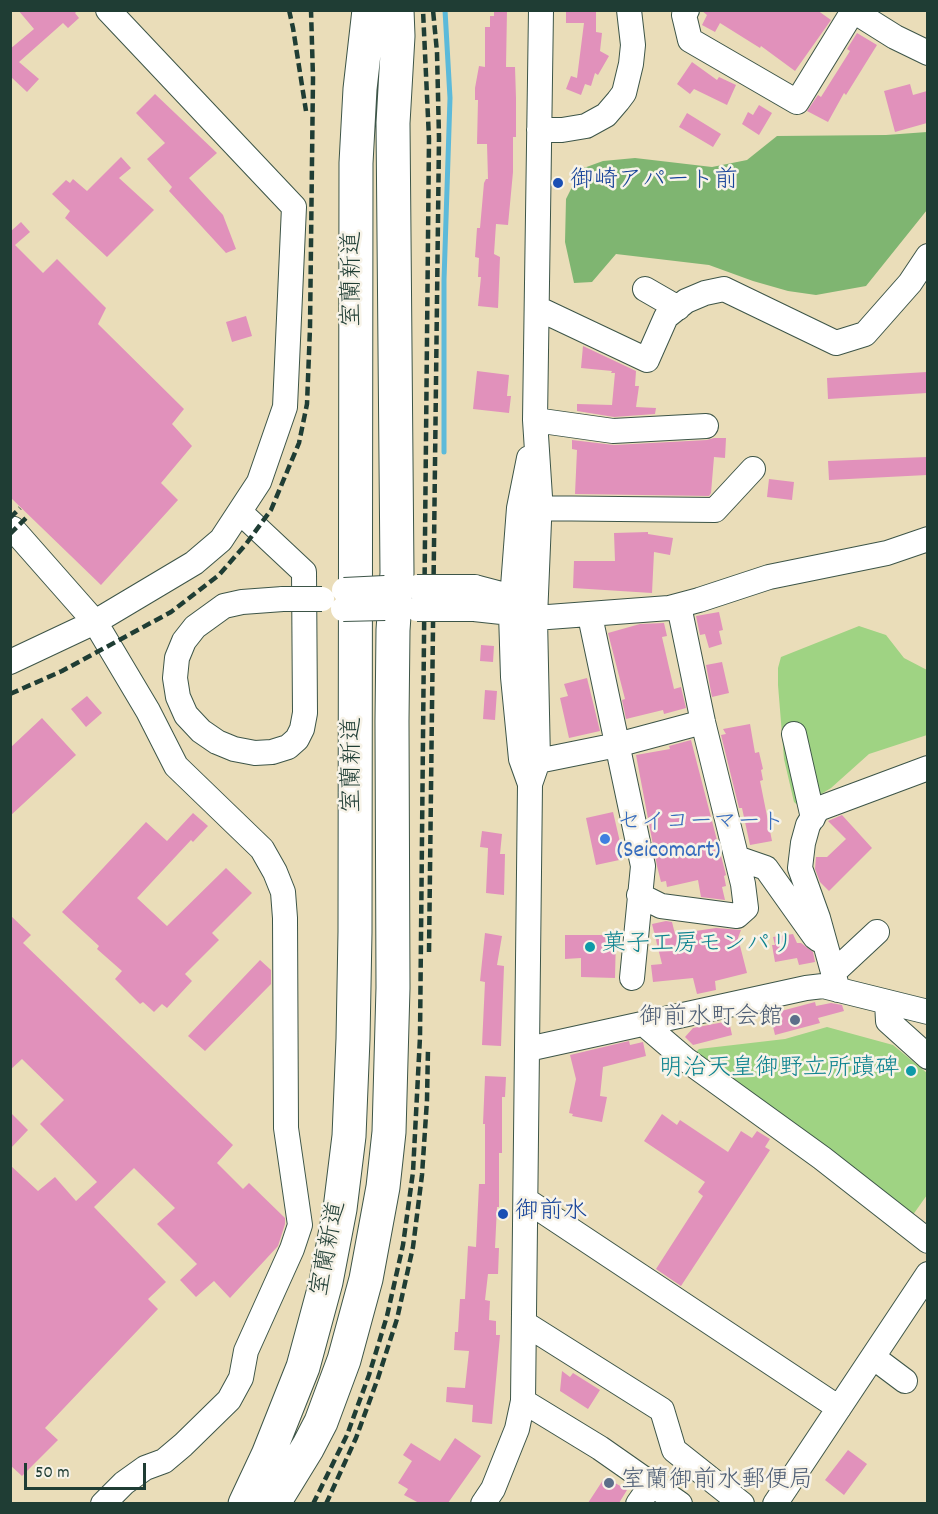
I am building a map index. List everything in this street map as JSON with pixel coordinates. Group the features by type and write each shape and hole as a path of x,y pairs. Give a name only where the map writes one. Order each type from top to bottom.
{"highway":[{"path":"268,1455 286,1367 309,1283 325,1181 331,1110 335,1017 335,599 356,163 347,37 352,10"},
{"name":"室蘭新道","path":"245,1503 268,1455 303,1367 322,1300 340,1209 349,1136 355,932 356,163 360,89 369,10"},
{"name":"室蘭新道","path":"267,1503 303,1427 333,1340 351,1267 365,1194 373,1083 375,1013 373,572 356,163 382,72 390,10"},
{"path":"273,1503 308,1447 332,1395 366,1279 383,1187 389,1132 393,988 392,721 399,598 393,123 398,36 397,10"}],"street":[{"path":"10,662 95,622 194,563 221,540 259,482 285,407 294,207 108,10"},
{"path":"530,784 521,759 513,677 512,605 529,508 535,420 541,10"},
{"path":"539,130 562,130 586,126 606,115 618,101 624,93 631,64 633,45 629,10"},
{"path":"687,10 684,15 690,40 797,102 852,11 927,53"},
{"path":"537,308 644,367 666,317 686,301 705,293 724,289 836,343 865,334 910,283 927,256"},
{"path":"645,289 678,308"},
{"path":"535,420 613,431 706,426"},
{"path":"529,508 716,510 753,469"},
{"path":"483,1503 493,1489 517,1429 523,1401 530,784 538,761 535,618 529,508"},
{"path":"240,512 304,572 304,713 302,729 297,739 288,747 272,752 255,753 234,749 217,742 201,731 186,715 178,697 175,678 177,658 184,641 195,627 224,606 242,602 283,599 335,599 399,598 475,598 512,605 535,618 590,616 680,606 769,577 887,553 927,539"},
{"path":"10,530 13,529 95,622 148,711 176,766 262,849 283,892 286,1128 300,1225 292,1249 246,1351 241,1378 229,1400 196,1434 164,1461 145,1468 124,1483 103,1503"},
{"path":"639,896 661,906 737,916 746,908 737,858 703,722 680,606"},
{"path":"590,616 643,866 632,978"},
{"path":"538,761 617,745 703,722"},
{"path":"794,734 813,818"},
{"path":"835,981 818,918 800,868 808,825 818,809 927,768"},
{"path":"737,858 766,868 815,937 824,943"},
{"path":"528,1050 823,986 835,981 877,932"},
{"path":"835,981 887,1002 927,1012"},
{"path":"887,1002 888,1021 927,1057"},
{"path":"644,1024 685,1059 822,1158 927,1241"},
{"path":"526,1200 839,1408"},
{"path":"775,1503 927,1274"},
{"path":"524,1323 662,1410 674,1450 742,1503"},
{"path":"873,1357 905,1382"},
{"path":"523,1401 600,1448 680,1503"},
{"path":"638,1503 652,1484"}],"green space":[{"path":"927,132 927,210 866,286 816,295 788,291 709,265 616,254 592,282 574,283 565,242 566,199 581,169 603,161 635,158 712,167 747,160 777,136 886,135"},
{"path":"859,626 886,635 904,658 927,670 927,735 869,754 831,788 800,807 794,802 784,759 778,685 778,668 781,657"},
{"path":"827,1027 893,1045 927,1073 927,1195 910,1219 696,1052 699,1049 785,1039"}],"building":[{"path":"18,10 78,10 75,13 79,18 68,28 63,23 19,62 39,79 27,92 10,76 10,49 34,29"},
{"path":"494,10 507,10 506,67 515,67 516,98 516,137 513,137 513,172 508,225 496,224 494,254 500,257 498,308 478,306 481,277 478,277 479,258 475,257 484,183 488,179 487,144 477,144 478,100 475,100 475,88 479,66 485,67 485,27 490,27 490,16 494,16"},
{"path":"566,10 596,10 596,32 602,33 600,51 609,56 598,75 595,73 591,86 585,84 581,95 566,89 571,76 577,78 584,23 566,23"},
{"path":"701,10 817,10 831,20 795,71 761,46 760,48 720,23 715,32 702,25 707,15"},
{"path":"857,33 877,45 846,95 844,93 828,122 807,111 818,95 821,97 850,51 847,49"},
{"path":"692,62 717,80 719,77 736,85 727,105 694,89 690,94 677,84"},
{"path":"910,84 913,95 927,91 927,123 895,132 884,91"},
{"path":"155,94 217,153 189,178 223,215 236,249 226,253 169,191 172,187 147,159 165,143 136,113"},
{"path":"759,105 772,113 759,135 742,124 748,112 753,115"},
{"path":"687,113 721,134 713,147 679,127"},
{"path":"121,157 131,168 119,178 154,210 107,257 65,218 70,211 52,194 66,180 70,183 73,179 87,191"},
{"path":"21,222 30,232 15,245 43,273 57,259 106,308 98,324 184,409 172,424 192,446 161,483 178,500 101,585 10,497 10,232"},
{"path":"246,316 252,336 232,342 226,322"},
{"path":"583,346 636,371 635,386 639,386 636,407 656,408 655,414 614,417 577,411 577,404 612,405 615,373 581,368"},
{"path":"477,371 509,375 507,396 511,396 509,413 473,409"},
{"path":"927,372 927,393 828,399 827,378"},
{"path":"726,438 725,458 714,457 709,496 575,494 577,450 572,449 572,440 614,445"},
{"path":"927,457 927,475 829,480 828,461"},
{"path":"769,479 794,482 792,500 767,497"},
{"path":"648,532 648,534 673,538 670,555 654,552 652,593 573,588 574,561 615,561 614,533"},
{"path":"719,612 723,630 719,631 722,644 709,648 705,634 700,635 696,616"},
{"path":"664,623 667,636 662,637 674,689 681,687 686,708 664,714 663,710 626,719 622,700 625,699 608,633 640,624"},
{"path":"481,645 494,646 493,662 480,661"},
{"path":"722,662 729,693 712,697 706,665"},
{"path":"587,678 600,731 569,738 560,698 568,696 564,684"},
{"path":"485,690 497,691 495,720 483,719"},
{"path":"87,696 102,713 86,727 71,709"},
{"path":"42,718 76,755 10,816 10,748"},
{"path":"750,724 755,753 759,752 763,769 761,770 763,780 760,781 772,841 750,845 721,735 726,734 723,729"},
{"path":"691,740 726,875 724,876 726,886 722,887 725,900 701,897 698,880 667,887 666,881 661,882 657,866 636,755 670,749 669,746"},
{"name":"セイコーマート (Seicomart)","path":"613,812 624,859 596,865 586,818"},
{"path":"193,813 208,826 193,842 191,840 137,898 167,926 226,868 252,893 212,933 219,940 185,974 192,981 167,1008 162,1004 154,1012 143,1002 140,1004 115,979 122,971 97,949 99,946 62,912 146,822 167,841"},
{"path":"842,815 872,848 829,891 820,882 815,869 816,857 827,857 846,839 828,821"},
{"path":"482,831 502,834 500,854 505,854 504,895 486,893 488,848 480,847"},
{"path":"10,915 31,935 23,943 233,1145 217,1163 243,1189 249,1183 285,1218 278,1246 230,1298 214,1281 196,1297 180,1280 197,1264 157,1224 175,1208 134,1168 94,1207 166,1282 148,1299 158,1309 45,1428 58,1440 22,1476 10,1465 10,1165 38,1191 55,1177 76,1201 97,1182 40,1124 64,1100 22,1059 10,1070"},
{"path":"672,922 675,934 716,928 741,930 738,938 747,973 715,981 716,990 697,994 693,978 653,982 651,965 662,964 652,924"},
{"path":"485,933 502,936 497,965 504,966 501,1046 482,1045 485,982 480,981"},
{"path":"793,934 797,943 801,943 813,952 815,962 799,965 797,958 775,962 773,937"},
{"name":"菓子工房モンパリ","path":"565,935 616,935 615,978 581,977 581,958 565,959"},
{"path":"260,960 271,970 271,984 205,1051 188,1036"},
{"name":"御前水町会館","path":"815,1002 816,1006 831,1003 842,1005 844,1011 818,1018 820,1023 775,1035 770,1014"},
{"path":"729,1021 732,1035 693,1045 685,1037 693,1028"},
{"path":"629,1041 630,1045 643,1042 646,1056 603,1067 600,1096 607,1097 602,1122 572,1116 573,1114 569,1113 576,1079 570,1055"},
{"path":"485,1076 506,1077 505,1097 502,1097 502,1153 499,1153 499,1207 497,1207 495,1248 499,1248 498,1274 488,1274 485,1300 490,1301 489,1320 496,1321 496,1335 500,1335 492,1424 472,1422 473,1405 446,1402 447,1387 465,1388 469,1351 454,1350 455,1332 458,1332 460,1299 465,1299 468,1246 476,1247 479,1184 485,1184 485,1124 483,1124"},
{"path":"10,1112 28,1130 10,1149"},
{"path":"662,1114 677,1125 680,1120 728,1152 741,1131 752,1138 757,1131 770,1139 765,1147 770,1150 681,1286 656,1269 703,1196 698,1192 705,1182 644,1141"},
{"path":"562,1371 570,1377 573,1373 600,1390 588,1409 560,1391"},
{"path":"455,1438 481,1456 448,1503 419,1503 404,1495 408,1489 398,1483 412,1461 403,1455 411,1443 440,1461"},
{"path":"848,1450 867,1464 844,1495 825,1480"},
{"name":"室蘭御前水郵便局","path":"605,1477 627,1490 619,1503 588,1503"}],"waterway":[{"path":"444,452 444,280 450,98 445,10"}],"railway":[{"path":"289,10 306,111"},
{"path":"10,694 62,671 171,612 219,575 271,510 299,443 307,404 313,78 311,10"},
{"path":"313,1504 347,1435 387,1316 403,1245 413,1172 420,1037 429,139 423,10"},
{"path":"429,952 439,138 437,52 433,10"},
{"path":"10,518 20,508"},
{"path":"10,534 28,516"},
{"path":"326,1504 356,1438 397,1319 413,1247 422,1175 428,1048"}],"place":[{"name":"御崎アパート前","path":"558,183"},
{"name":"セイコーマート (Seicomart)","path":"605,839"},
{"name":"菓子工房モンパリ","path":"590,947"},
{"name":"御前水町会館","path":"795,1020"},
{"name":"明治天皇御野立所蹟碑","path":"911,1071"},
{"name":"御前水","path":"503,1214"},
{"name":"室蘭御前水郵便局","path":"609,1483"}]}
